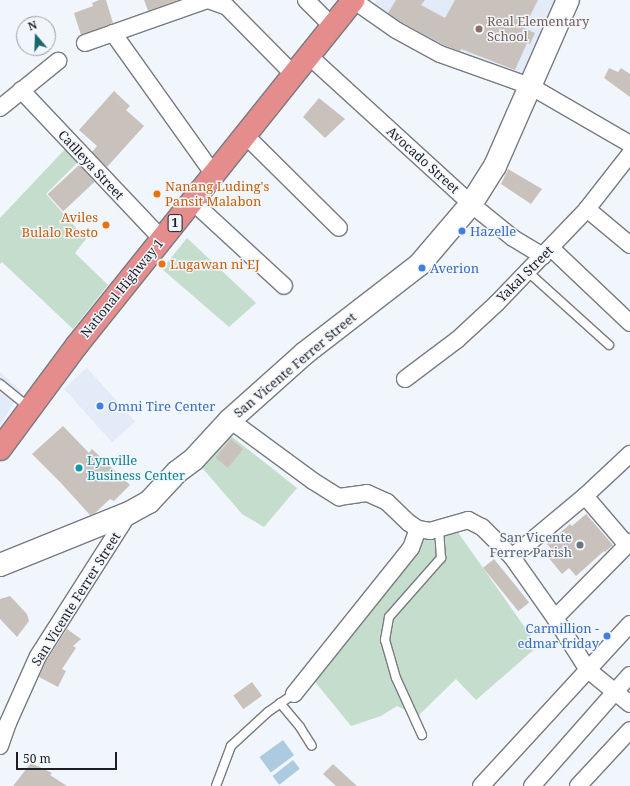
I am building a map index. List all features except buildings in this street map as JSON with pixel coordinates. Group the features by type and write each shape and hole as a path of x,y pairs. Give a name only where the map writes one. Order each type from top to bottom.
{"highway":[{"name":"National Highway 1","path":"0,449 77,345 213,173 246,135 353,0"}],"street":[{"path":"86,43 208,0 227,7 293,74"},
{"path":"306,0 332,26"},
{"path":"353,0 396,30 440,54 530,86 630,144"},
{"name":"San Vicente Ferrer Street","path":"0,746 8,723 38,656 129,513 149,502 177,472 194,459 230,420 305,353 420,264 471,204 496,166 568,0"},
{"path":"113,33 213,173"},
{"name":"Avocado Street","path":"309,56 471,204 513,238 547,252 630,323"},
{"path":"0,108 58,61"},
{"name":"Catlleya Street","path":"21,90 162,239"},
{"path":"246,135 339,228"},
{"name":"Yakal Street","path":"405,379 457,340 528,272 587,209 627,163"},
{"path":"192,201 284,286"},
{"path":"587,209 630,245"},
{"path":"230,420 313,481 339,497 367,493 387,502 409,523 418,529 430,531 468,520 482,527 512,557 555,618 588,670 630,704"},
{"path":"512,557 585,496 630,454"},
{"path":"555,618 629,544 585,496"},
{"path":"0,565 129,513"},
{"path":"294,694 411,548 418,529"},
{"path":"481,786 630,624"},
{"path":"532,786 630,675"},
{"path":"578,786 630,730"}],"lane":[{"path":"528,272 609,345"},
{"path":"0,384 30,408"},
{"path":"422,735 396,678 385,640 389,617 441,558 439,528"},
{"path":"218,785 231,746 268,712 294,694"},
{"path":"280,703 300,727 312,746"}],"shaded area":[{"name":"Real Elementary School","path":"377,0 560,0 526,79 434,44 373,6"},
{"name":"Omni Tire Center","path":"87,368 135,422 112,442 64,389"},
{"path":"0,372 21,391 0,426"}],"green space":[{"path":"68,146 81,159 46,194 86,239 75,253 108,285 73,329 2,262 0,264 0,218"},
{"path":"187,238 256,303 229,327 162,269"},
{"path":"231,436 297,488 264,527 242,514 198,463"},
{"path":"457,531 538,646 476,700 456,679 418,716 397,706 381,716 351,726 312,678 410,562 424,540"}],"water":[{"path":"283,740 294,755 271,772 260,757"},
{"path":"293,760 300,769 279,785 273,776"}],"place":[{"name":"Real Elementary School","path":"479,29"},
{"name":"Nanang Luding's Pansit Malabon","path":"157,194"},
{"name":"Aviles Bulalo Resto","path":"106,225"},
{"name":"Hazelle","path":"462,231"},
{"name":"Lugawan ni EJ","path":"162,264"},
{"name":"Averion","path":"422,268"},
{"name":"Omni Tire Center","path":"100,406"},
{"name":"Lynville Business Center","path":"79,468"},
{"name":"San Vicente Ferrer Parish","path":"580,545"},
{"name":"Carmillion - edmar friday","path":"607,636"}]}
